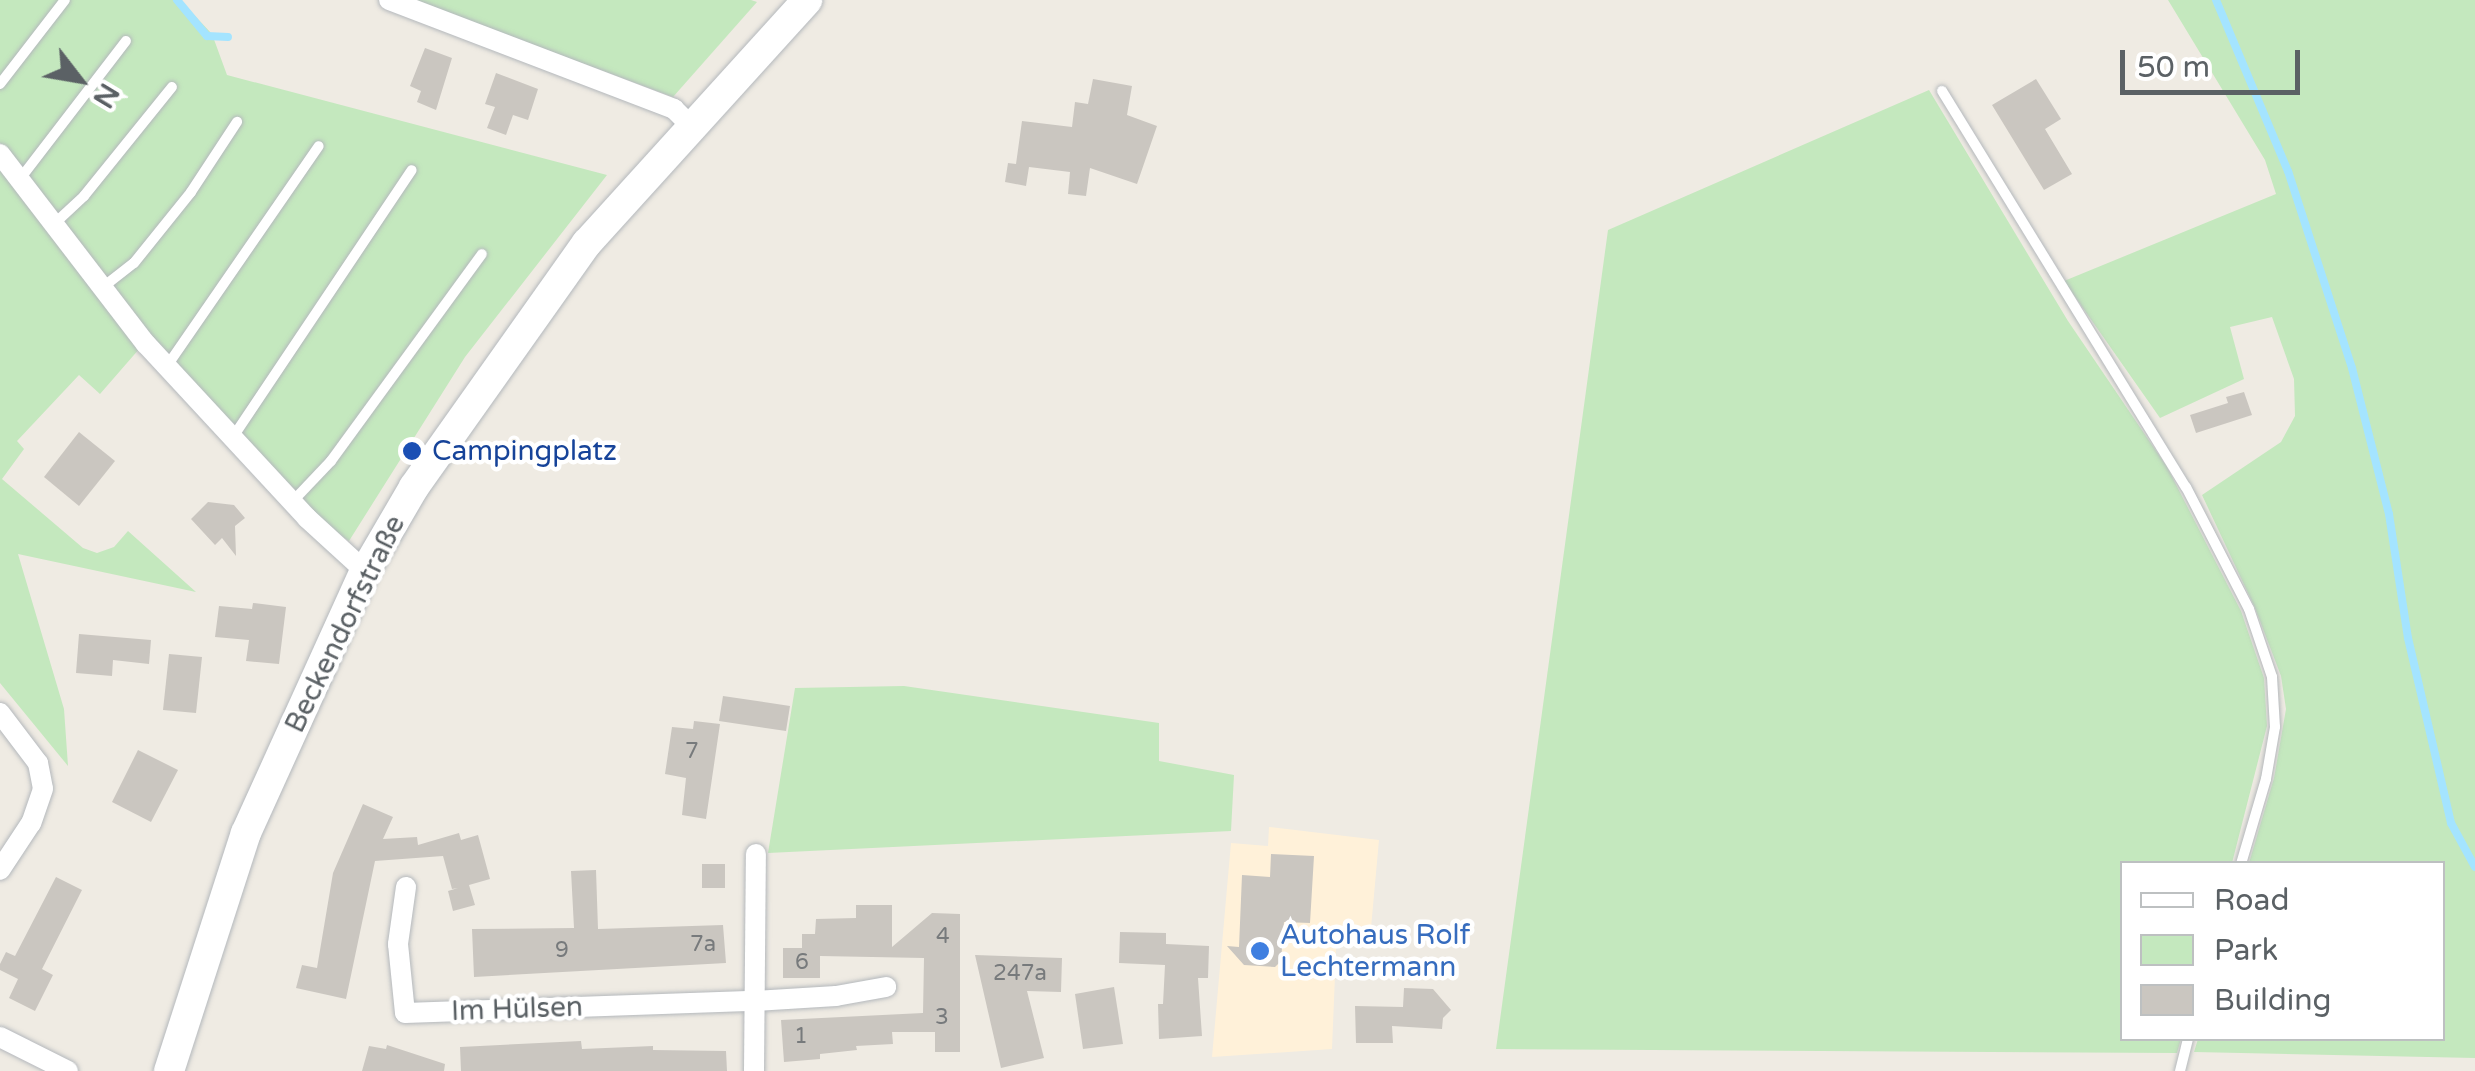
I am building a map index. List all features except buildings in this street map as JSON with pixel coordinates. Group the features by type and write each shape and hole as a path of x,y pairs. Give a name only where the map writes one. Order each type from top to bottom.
{"street":[{"path":"390,0 674,109 691,126"},
{"name":"Beckendorfstraße","path":"169,1071 246,832 365,571 414,487 587,243 807,0"},
{"path":"0,154 166,367 292,502 365,571"},
{"path":"0,712 38,763 42,789 31,823 0,870"},
{"path":"754,1071 756,854"},
{"name":"Im Hülsen","path":"406,887 398,944 405,1013 836,996 886,987"},
{"path":"0,1037 68,1071"}],"lane":[{"path":"0,84 64,0"},
{"path":"20,180 126,41"},
{"path":"54,224 84,196 172,87"},
{"path":"1942,91 2180,477 2248,609 2272,677 2275,726 2266,779 2242,861"},
{"path":"102,288 134,263 191,192 238,122"},
{"path":"166,367 318,146"},
{"path":"232,438 412,170"},
{"path":"292,502 330,461 482,254"},
{"path":"2180,1071 2187,1041"}],"shaded area":[{"path":"1269,827 1379,840 1371,928 1337,927 1332,1049 1212,1057 1231,843 1268,846"}],"green space":[{"path":"0,0 180,0 212,34 227,75 607,175 465,357 349,541 318,521 149,341 0,143"},
{"path":"413,0 751,0 757,2 673,97"},
{"path":"2168,0 2475,0 2475,1058 2194,1052 2197,1041 2445,1041 2445,861 2250,861 2274,778 2286,709 2281,676 2255,608 2202,495 2281,442 2295,416 2294,379 2272,317 2230,327 2244,379 2160,418 2064,281 2276,194 2265,160"},
{"path":"1929,90 2068,321 2167,467 2241,611 2264,678 2267,726 2233,861 2120,861 2120,1041 2180,1041 2177,1053 1496,1049 1608,230"},
{"path":"0,166 140,348 100,394 79,375 17,441 24,449 2,479 83,548 97,553 114,547 128,531 196,592 18,554 64,709 68,766 0,683"},
{"path":"904,686 1159,723 1159,761 1234,775 1231,831 768,853 795,688"}],"waterway":[{"path":"177,0 207,36 228,37"},
{"path":"2216,0 2288,171 2352,368 2389,514 2408,638 2451,823 2475,867"}],"place":[{"name":"Campingplatz","path":"412,451"},
{"name":"Autohaus Rolf Lechtermann","path":"1260,951"}]}
